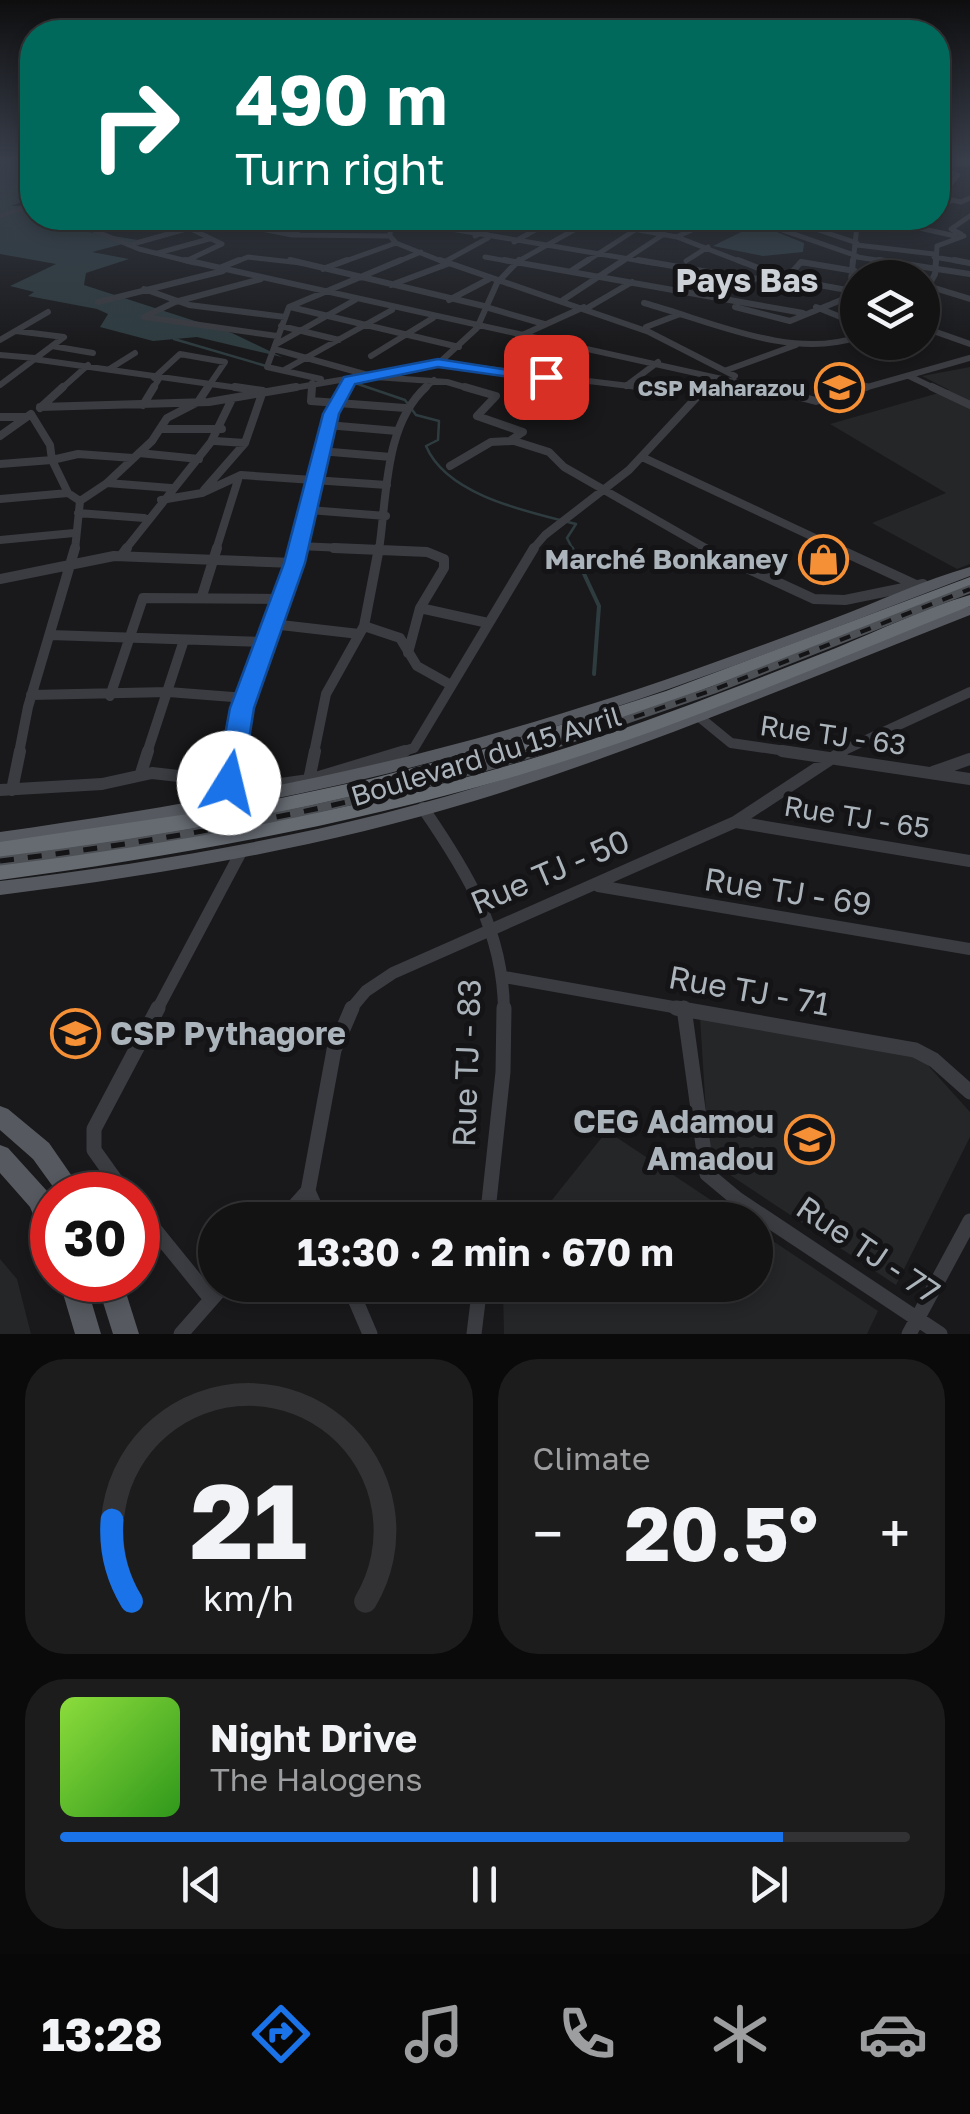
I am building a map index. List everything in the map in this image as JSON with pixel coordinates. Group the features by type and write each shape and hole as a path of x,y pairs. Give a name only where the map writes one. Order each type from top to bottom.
{"highway":[{"name":"Boulevard du 15 Avril","path":"0,850 232,815 422,773 615,714 970,582"},
{"name":"Boulevard du 15 Avril","path":"0,872 236,838 418,797 640,727 970,600"}],"main road":[{"name":"Boulevard du 15 Avril","path":"0,838 262,796 434,756 602,706 970,571"},
{"name":"Boulevard du 15 Avril","path":"0,888 241,852 423,808 530,776 698,716 970,610"},
{"path":"0,1116 41,1152 56,1172"},
{"path":"0,1156 30,1190"},
{"path":"79,1302 88,1334"},
{"path":"116,1302 126,1334"}],"street":[{"path":"960,223 951,229 966,237"},
{"path":"127,245 182,230"},
{"path":"187,260 222,244 188,230"},
{"path":"268,230 390,236"},
{"path":"289,234 300,230"},
{"path":"391,230 396,243 493,281 646,328 742,380"},
{"path":"443,230 749,279 784,278 801,262 840,271"},
{"path":"474,236 488,230"},
{"path":"513,242 534,230"},
{"path":"448,300 493,281 539,246 570,230"},
{"path":"571,271 634,230"},
{"path":"642,230 708,247 784,278 840,291"},
{"path":"677,238 690,230"},
{"path":"780,230 856,257 876,260"},
{"path":"820,230 857,244 970,263"},
{"path":"856,260 857,230"},
{"path":"918,230 966,237"},
{"path":"95,231 156,254 262,279 517,337 742,380 822,402 970,358"},
{"path":"563,300 664,234"},
{"path":"935,260 940,244 966,237"},
{"path":"371,304 392,287 448,262 488,238"},
{"path":"156,254 210,239"},
{"path":"322,269 396,243"},
{"path":"686,261 708,247"},
{"path":"288,307 422,252"},
{"path":"98,302 186,280 248,257 280,258 545,324"},
{"path":"485,257 803,313"},
{"path":"940,270 970,274"},
{"path":"262,279 175,302 144,316 276,343 375,376 434,380 498,396 477,416 523,432 512,440"},
{"path":"186,280 216,291"},
{"path":"438,363 477,328 489,308 493,281"},
{"path":"517,337 587,307 632,281"},
{"path":"144,289 175,302 286,317"},
{"path":"940,290 970,299"},
{"path":"735,308 788,322 840,299"},
{"path":"276,343 356,300"},
{"path":"644,303 796,345 840,343"},
{"path":"288,307 459,347"},
{"path":"202,493 245,443 288,307"},
{"path":"816,308 840,317"},
{"path":"284,370 393,309"},
{"path":"0,340 48,312"},
{"path":"646,328 680,314"},
{"path":"370,356 434,318"},
{"path":"281,326 340,340"},
{"path":"0,386 75,329"},
{"path":"16,331 64,337"},
{"path":"940,333 970,344"},
{"path":"727,370 796,345"},
{"path":"52,346 93,354"},
{"path":"111,368 134,352"},
{"path":"143,405 156,379 180,354 224,362 198,402 167,418 136,456 80,501 74,562 6,790 102,784 141,774 266,786 310,780 414,748 545,534 642,457 654,436 696,398 696,387"},
{"path":"0,355 111,368 208,386 350,381 438,363 625,386 760,387"},
{"path":"625,386 658,362"},
{"path":"0,435 40,408 88,365"},
{"path":"267,367 336,382"},
{"path":"909,376 970,405"},
{"path":"310,780 326,694 362,630 382,550 387,486 397,431 406,408 434,380"},
{"path":"229,783 246,698 300,546 327,425 350,381"},
{"path":"40,408 232,399 266,383"},
{"path":"312,383 310,400 406,408"},
{"path":"122,555 144,518 222,430 232,399"},
{"path":"0,417 28,416"},
{"path":"28,416 50,444 52,460 68,493 80,501"},
{"path":"327,425 397,431"},
{"path":"161,429 222,430"},
{"path":"450,466 491,442 512,440 549,452 564,468 704,548 814,598 845,600 949,580"},
{"path":"214,441 245,443"},
{"path":"320,451 391,457"},
{"path":"0,464 78,454 198,459"},
{"path":"642,457 917,586"},
{"path":"161,500 202,493 246,475 387,486"},
{"path":"202,596 239,480"},
{"path":"107,483 172,488"},
{"path":"0,498 68,493"},
{"path":"309,510 386,516"},
{"path":"78,513 144,518"},
{"path":"0,540 74,533"},
{"path":"300,546 427,552 444,559 444,568 420,608 408,653"},
{"path":"0,579 122,555 294,563"},
{"path":"110,696 143,598 281,598"},
{"path":"420,608 488,623"},
{"path":"272,624 395,634 417,666 451,685"},
{"path":"50,635 129,642 265,642"},
{"path":"141,774 184,640"},
{"path":"32,695 168,692 246,698"},
{"name":"Rue TJ - 50","path":"308,1191 334,1050 348,1012 366,991 393,973 735,822 825,759 970,692"},
{"name":"Rue TJ - 63","path":"698,716 731,743 970,779"},
{"path":"931,772 970,759"},
{"name":"Rue TJ - 83","path":"423,808 493,928 504,977 500,1106 489,1202"},
{"name":"Rue TJ - 65","path":"735,822 970,861"},
{"path":"110,1172 94,1150 94,1128 241,852"},
{"name":"Rue TJ - 69","path":"597,886 970,949"},
{"name":"Rue TJ - 71","path":"504,977 915,1050 934,1060 970,1092"},
{"name":"Rue TJ - 77","path":"684,1007 707,1174 913,1326 940,1334"},
{"path":"298,1202 308,1191 313,1202"},
{"path":"913,1326 970,1221"},
{"path":"160,1236 198,1284"},
{"path":"181,1334 209,1302"},
{"path":"356,1302 370,1334"},
{"path":"474,1334 478,1302"}],"shaded area":[{"path":"0,223 20,223 20,230 76,230 138,240 92,252 129,259 86,273 84,285 232,333 282,357 197,337 153,341 100,327 108,314 28,296 34,292 10,286 56,264 0,254"},
{"path":"741,232 777,232 804,243 803,252 763,256 713,246"},
{"path":"970,367 970,564 957,569 872,523 946,493 830,424 949,390 922,376"},
{"path":"700,1017 916,1052 970,1112 970,1137 896,1285 709,1161"},
{"path":"607,1131 714,1202 550,1202"},
{"path":"773,1241 878,1311 867,1334 504,1334 503,1302 773,1302"},
{"path":"0,1259 17,1279 31,1334 0,1334"}],"waterway":[{"path":"174,339 266,366"},
{"path":"349,381 405,400 416,415 439,421 438,440 426,446 452,478 491,499 576,524 567,538 572,548"},
{"path":"572,548 599,606 594,674"}],"railway":[{"path":"530,753 713,690 970,589"},
{"path":"0,861 272,818 406,788 539,751"}],"place":[{"name":"CSP Maharazou","path":"840,388"},
{"name":"Marché Bonkaney","path":"823,559"},
{"name":"CSP Pythagore","path":"75,1034"},
{"name":"CEG Adamou Amadou","path":"809,1140"}],"district":[{"name":"Pays Bas","path":"747,281"}],"route":[{"path":"229,783 242,708 294,563 331,414 350,381 438,363 546,377"}]}
